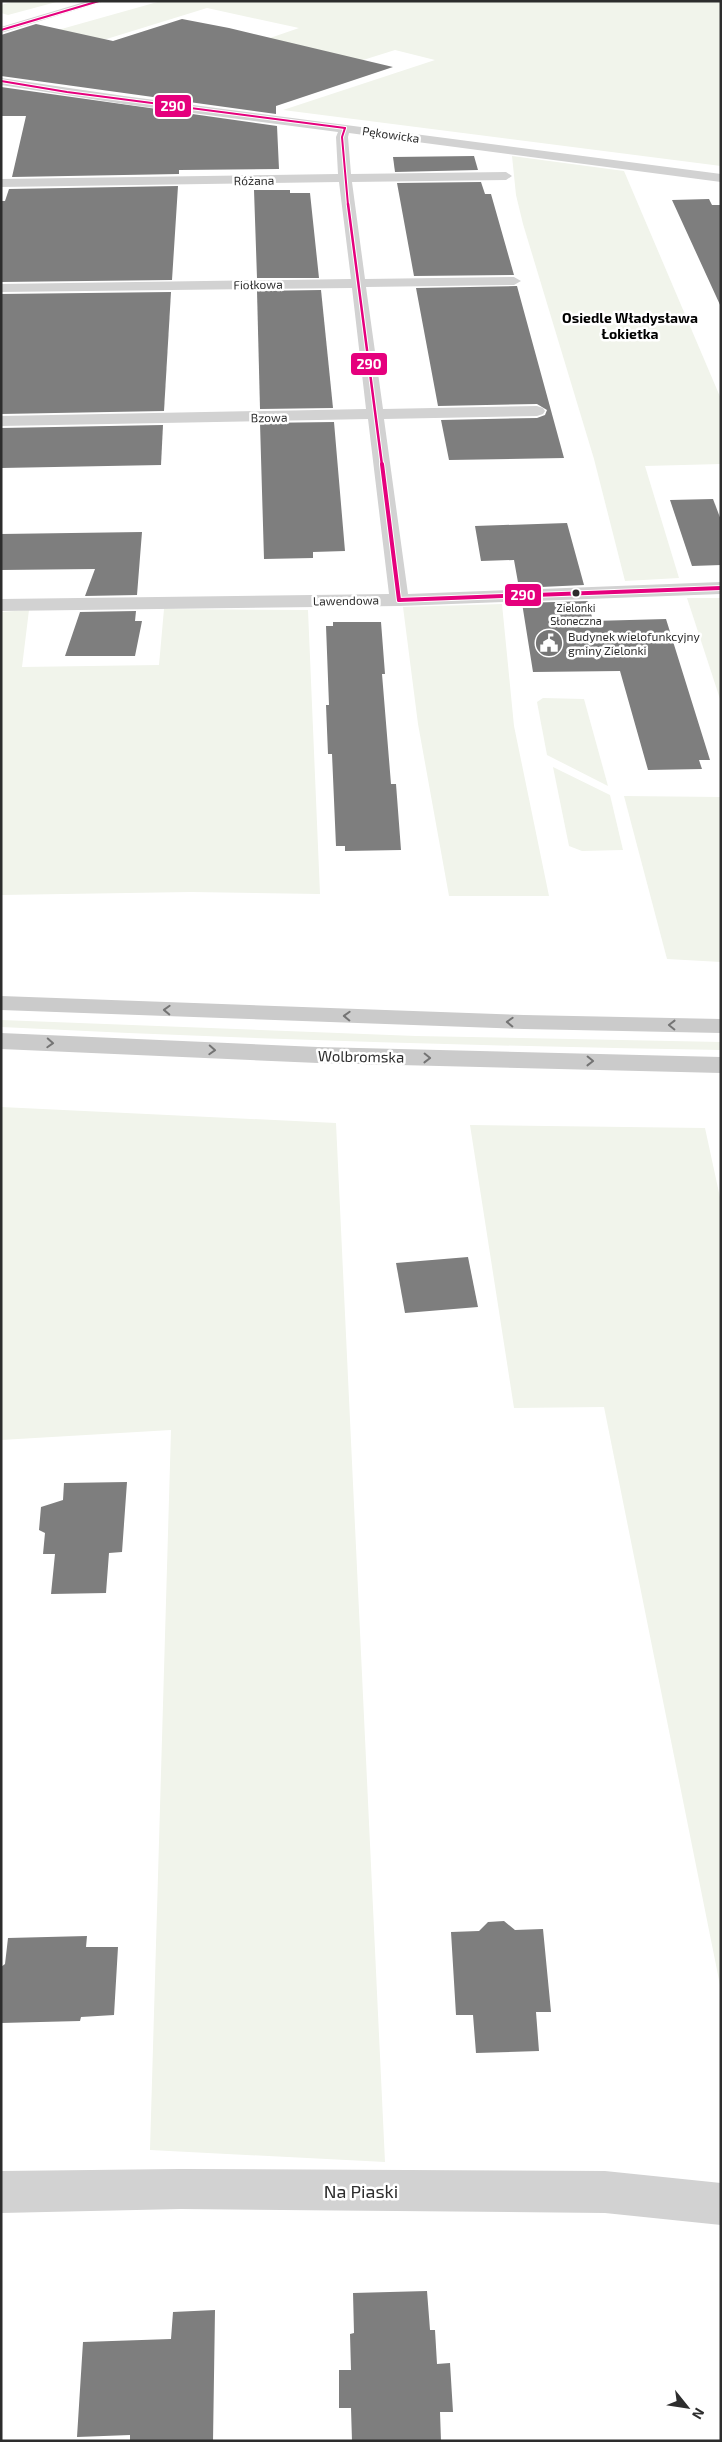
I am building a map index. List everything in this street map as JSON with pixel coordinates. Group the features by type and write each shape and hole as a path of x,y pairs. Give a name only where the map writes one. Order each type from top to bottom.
{"main road":[{"path":"1,1003 514,1022 721,1026"},
{"name":"Wolbromska","path":"1,1041 318,1055 721,1064"}],"street":[{"path":"1,30 100,1"},
{"name":"Pękowicka","path":"4,83 721,178"},
{"path":"345,128 342,137 345,179 399,600"},
{"name":"Różana","path":"1,183 506,176"},
{"name":"Fiołkowa","path":"1,288 514,281"},
{"name":"Bzowa","path":"1,421 537,411"},
{"name":"Lawendowa","path":"1,605 399,600 721,588"},
{"name":"Na Piaski","path":"1,2192 191,2190 605,2192 721,2204"}],"shaded area":[{"path":"15,1 60,1 8,15 1,13 1,5"},
{"path":"161,1 721,1 721,166 283,110 435,60 395,50 226,103 121,89 299,28 207,8 3,71 1,46"},
{"path":"512,156 624,171 721,399 721,464 645,466 679,578 625,581 594,459 523,224 516,195"},
{"path":"687,598 721,598 721,702"},
{"path":"502,604 514,726 549,896 449,896 418,724 403,607"},
{"path":"164,609 308,610 320,894 191,892 1,895 1,612 29,610 22,667 159,665"},
{"path":"543,698 584,699 608,786 547,755 537,702"},
{"path":"553,767 610,795 623,850 582,851 569,846"},
{"path":"624,796 721,797 721,962 667,959"},
{"path":"1,1020 416,1036 721,1042 721,1050 181,1035 1,1027"},
{"path":"1,1107 336,1123 385,2162 150,2150 171,1430 1,1440"},
{"path":"470,1125 705,1128 721,1202 721,1990 604,1407 514,1408"}],"building":[{"path":"182,19 229,28 393,67 276,106 276,114 1,76 1,35 36,24 113,41"},
{"path":"1,87 277,126 279,169 179,170 179,174 12,177 26,116 1,116"},
{"path":"474,156 478,170 395,172 393,157"},
{"path":"481,182 485,194 491,194 514,275 414,276 397,183"},
{"path":"178,186 172,280 1,282 1,201 5,201 9,189"},
{"path":"254,190 290,190 290,193 310,193 319,278 257,278"},
{"path":"709,199 712,205 721,205 721,307 672,200"},
{"path":"517,286 564,458 449,460 441,420 537,418 545,415 547,410 537,404 438,406 416,288"},
{"path":"321,290 333,408 260,409 257,291"},
{"path":"171,292 164,411 1,414 1,294"},
{"path":"334,422 345,551 313,552 313,558 264,559 260,423"},
{"path":"163,425 161,465 1,468 1,428"},
{"path":"713,499 721,520 721,565 692,566 670,500"},
{"path":"567,523 584,585 519,588 514,560 481,561 475,526"},
{"path":"142,532 137,595 85,596 95,569 1,570 1,534"},
{"path":"588,601 593,621 666,619 710,760 699,760 702,769 648,770 620,671 533,672 522,603"},
{"path":"136,611 135,621 142,621 135,656 65,656 80,612"},
{"path":"333,622 381,622 385,674 382,674 391,784 396,784 401,850 345,851 345,846 336,846 332,754 328,754 326,705 329,705 326,626 333,626"},
{"path":"468,1257 478,1307 405,1313 396,1263"},
{"path":"127,1482 122,1552 109,1553 106,1593 51,1594 55,1554 43,1554 45,1533 39,1530 41,1507 63,1500 64,1483"},
{"path":"504,1921 515,1930 543,1929 551,2012 536,2012 539,2051 476,2053 473,2015 456,2015 451,1932 479,1931 488,1922"},
{"path":"87,1936 86,1947 118,1947 114,2015 81,2017 80,2021 1,2023 1,1967 5,1964 8,1938"},
{"path":"427,2291 430,2330 435,2330 437,2364 450,2363 453,2412 440,2412 441,2441 352,2441 351,2408 339,2408 339,2370 351,2370 350,2334 354,2333 353,2293"},
{"path":"215,2310 213,2441 130,2441 130,2435 77,2437 83,2342 171,2339 173,2312"}],"transit line":[{"name":"290","path":"1,30 99,1"},
{"name":"290","path":"1,81 67,92 345,128"},
{"name":"290","path":"345,128 342,137 345,179 399,600"},
{"name":"290","path":"399,600 721,588"}],"place":[{"name":"Zielonki Słoneczna","path":"576,593"},
{"name":"Budynek wielofunkcyjny gminy Zielonki","path":"549,643"}],"district":[{"name":"Osiedle Władysława Łokietka","path":"630,326"}]}
